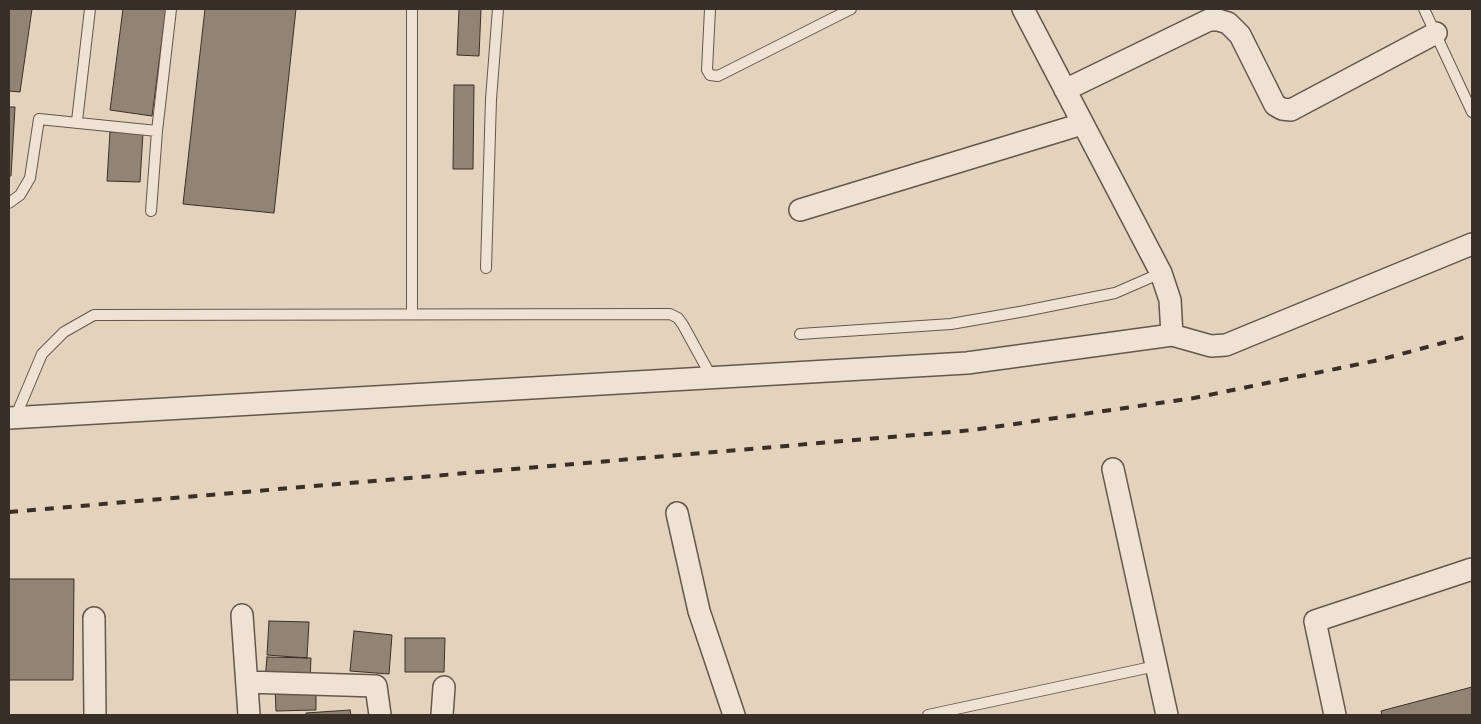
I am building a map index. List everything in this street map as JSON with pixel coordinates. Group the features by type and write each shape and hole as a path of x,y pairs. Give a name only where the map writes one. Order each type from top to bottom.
{"street":[{"path":"1023,9 1161,273 1170,300 1172,335"},
{"path":"1064,90 1209,20 1218,20 1228,23 1240,35 1275,105 1282,109 1291,110 1436,34"},
{"path":"800,210 1082,124"},
{"path":"12,418 967,363 1172,335 1211,346 1226,345 1241,341 1472,244"},
{"path":"1113,469 1167,715"},
{"path":"677,513 698,611 734,715"},
{"path":"1335,715 1315,621 1472,569"},
{"path":"242,615 249,715"},
{"path":"94,618 95,715"},
{"path":"247,682 376,686 380,715"},
{"path":"442,715 444,687"}],"lane":[{"path":"77,121 90,9"},
{"path":"151,211 157,131 171,9"},
{"path":"412,9 412,314"},
{"path":"486,268 491,99 498,9"},
{"path":"710,9 707,70 710,75 718,76 851,9"},
{"path":"1424,9 1472,112"},
{"path":"9,203 20,195 30,178 39,119 77,121 157,131"},
{"path":"800,334 951,324 1025,312 1115,293 1161,273"},
{"path":"12,418 42,354 64,332 94,315 670,314 678,318 684,325 712,378"},
{"path":"928,715 1156,666"}],"building":[{"path":"9,9 32,9 20,92 9,91"},
{"path":"123,9 166,9 152,116 110,110"},
{"path":"205,9 296,9 274,213 183,204"},
{"path":"459,9 481,9 479,56 457,55"},
{"path":"454,85 474,85 473,169 453,169"},
{"path":"9,107 15,107 11,176 9,176"},
{"path":"110,132 143,133 140,182 107,181"},
{"path":"9,579 74,579 73,680 9,680"},
{"path":"269,621 309,622 307,658 267,655"},
{"path":"354,631 392,635 389,674 350,671"},
{"path":"405,638 445,638 444,672 405,672"},
{"path":"267,657 311,658 310,680 265,680"},
{"path":"316,686 316,710 276,711 275,687"},
{"path":"1472,687 1472,715 1382,715 1381,711"},
{"path":"350,710 351,715 306,715 306,713"}],"railway":[{"path":"9,512 973,430 1194,398 1379,360 1472,335"}]}
